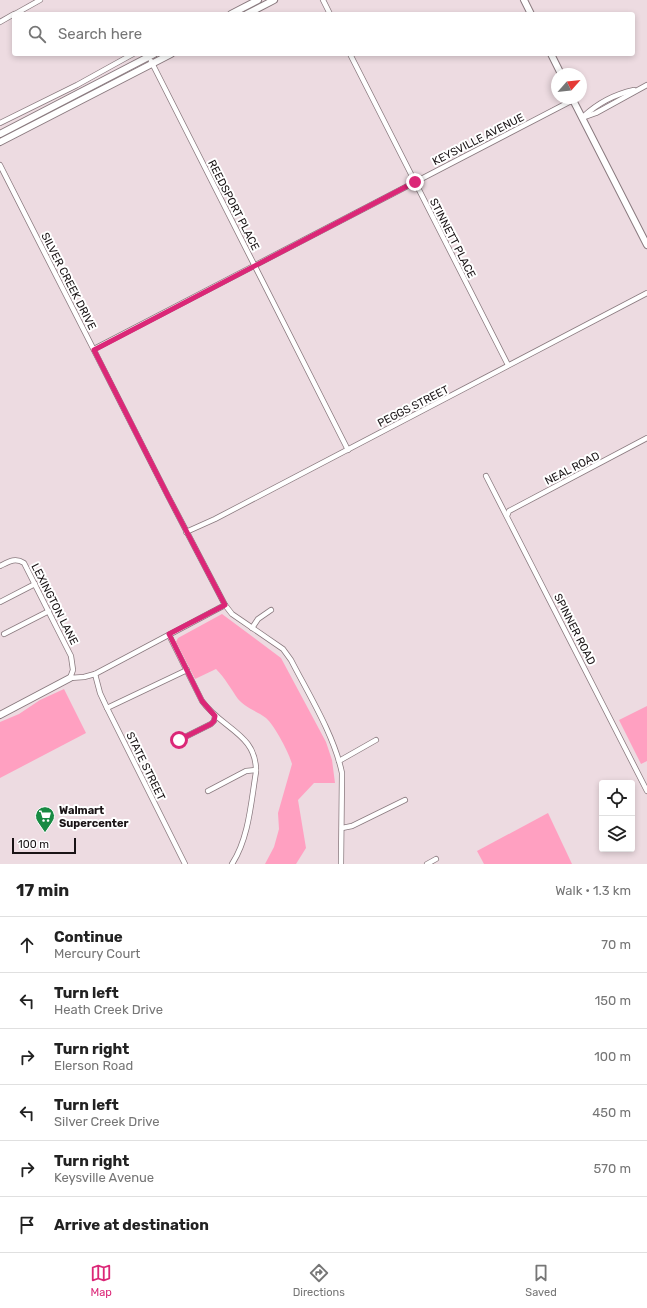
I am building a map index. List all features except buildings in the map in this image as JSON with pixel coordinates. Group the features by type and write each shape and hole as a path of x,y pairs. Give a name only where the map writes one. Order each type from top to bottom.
{"main road":[{"path":"235,12 258,0"},
{"path":"251,12 274,0"},
{"path":"524,0 530,12"},
{"path":"0,134 148,56"},
{"path":"0,142 166,56"},
{"path":"552,56 557,68"},
{"path":"575,104 647,245"},
{"path":"0,714 70,678"}],"street":[{"path":"18,12 40,0"},
{"path":"323,0 329,12"},
{"path":"0,22 12,15"},
{"path":"0,123 77,85 129,56"},
{"name":"REEDSPORT PLACE","path":"150,56 152,63 348,450"},
{"name":"STINNETT PLACE","path":"351,56 508,365"},
{"path":"77,85 81,92"},
{"path":"582,118 594,107 624,92 636,90 647,85"},
{"name":"KEYSVILLE AVENUE","path":"94,350 563,104"},
{"name":"SILVER CREEK DRIVE","path":"0,165 186,532 225,605 232,614 283,650 291,660 332,741 342,773 341,864"},
{"name":"PEGGS STREET","path":"186,532 215,519 447,399 508,365 647,294"},
{"name":"NEAL ROAD","path":"506,516 509,511 647,438"},
{"name":"SPINNER ROAD","path":"486,476 647,791"},
{"name":"LEXINGTON LANE","path":"0,566 11,560 19,560 24,563 71,656 73,670 70,678"},
{"path":"0,602 35,584"},
{"path":"70,678 84,677 95,674 225,605"},
{"path":"252,628 258,619 271,610"},
{"path":"4,634 49,611"},
{"path":"169,634 202,701 215,716 249,744 254,754 256,770 246,832 232,864"},
{"path":"107,708 187,670"},
{"name":"STATE STREET","path":"95,674 100,693 107,708 184,864"},
{"path":"179,740 211,724 214,721 215,716"},
{"path":"339,761 376,740"},
{"path":"208,791 246,772 256,770"},
{"path":"342,828 352,826 405,800"},
{"path":"427,864 436,859"}],"shaded area":[{"path":"222,614 281,658 326,742 332,760 335,783 314,783 298,800 306,848 296,864 265,864 274,847 279,829 278,813 292,764 281,740 270,722 238,699 216,669 195,679 176,642 178,638"},
{"path":"64,689 86,733 0,778 0,722 19,714 40,700"},
{"path":"647,706 647,761 641,764 619,720"},
{"path":"548,813 572,864 484,864 477,851"}],"place":[{"name":"Walmart Supercenter","path":"45,833"}],"route":[{"path":"179,740 211,724 214,721 215,716 208,710 202,701 169,634 225,605 94,350 415,182"}]}
